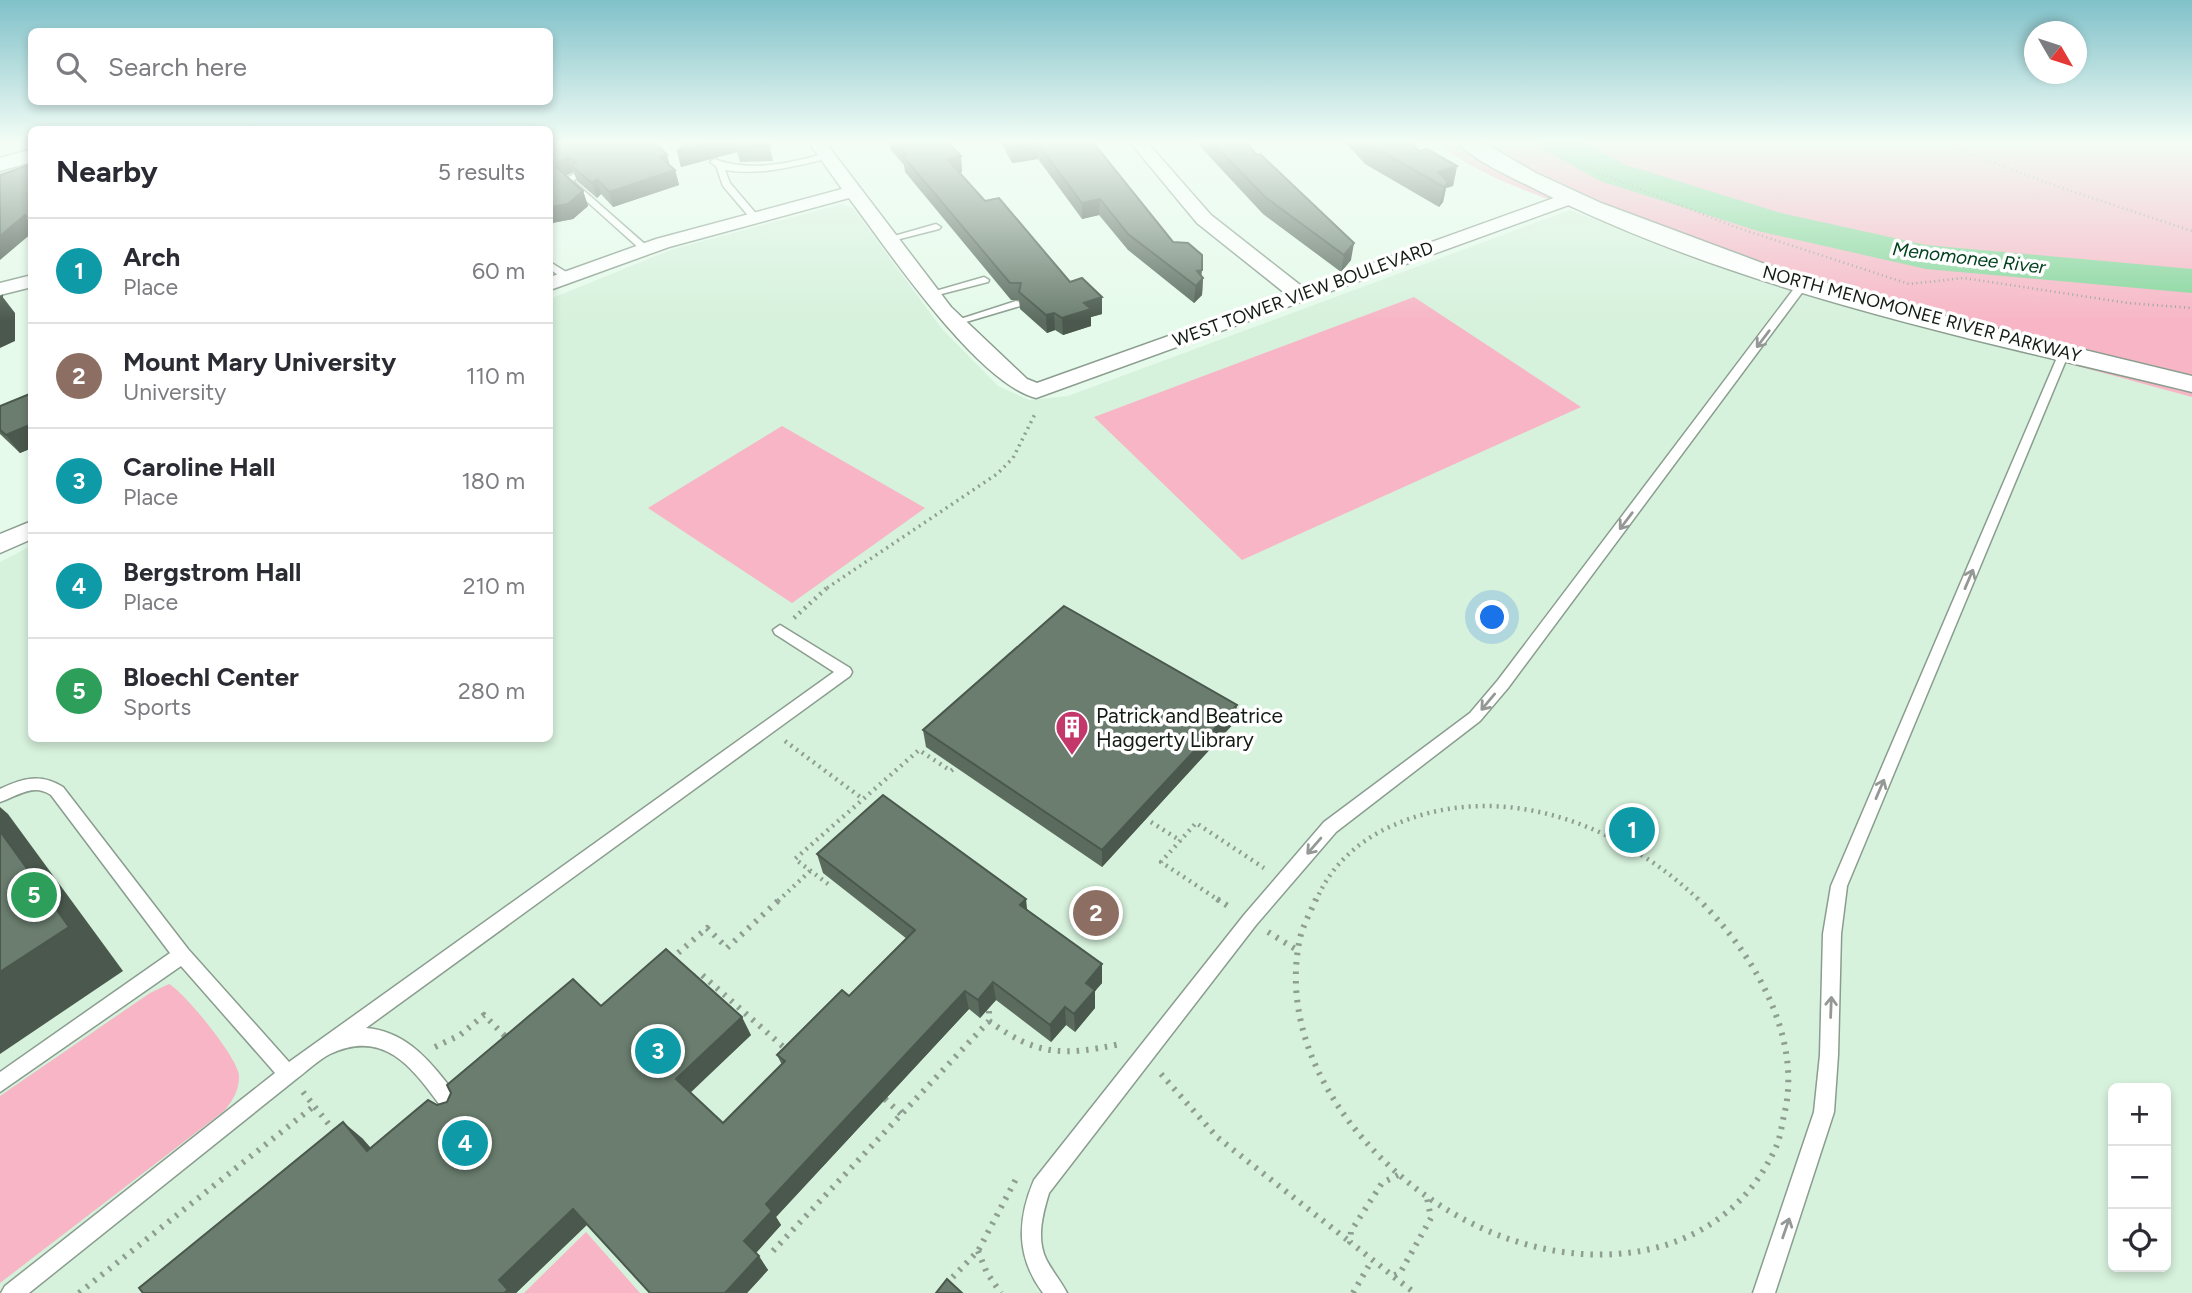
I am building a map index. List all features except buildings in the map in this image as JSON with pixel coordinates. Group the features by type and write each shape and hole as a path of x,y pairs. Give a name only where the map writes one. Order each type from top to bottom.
{"street":[{"path":"558,281 644,248 815,201"},
{"path":"863,201 930,294 1019,384 1036,391"},
{"path":"1189,201 1204,219 1299,294"},
{"name":"WEST TOWER VIEW BOULEVARD","path":"1036,391 1562,201"},
{"name":"NORTH MENOMONEE RIVER PARKWAY","path":"1579,201 1673,241 1804,284 2192,384"},
{"path":"0,289 28,282"},
{"path":"0,544 28,531"}],"lane":[{"path":"591,201 644,248"},
{"path":"741,201 754,217"},
{"path":"892,238 936,227"},
{"path":"930,294 984,281"},
{"path":"1056,1293 1038,1271 1031,1242 1031,1213 1041,1188 1250,920 1330,827 1427,757 1475,717 1804,284"},
{"path":"956,322 1016,304"},
{"path":"1764,1293 1824,1112 1829,1055 1832,934 1839,886 2064,352"},
{"path":"12,1293 288,1074 845,672 780,630"},
{"path":"0,796 34,782 49,784 57,791 182,954 288,1074"},
{"path":"0,1083 182,954"},
{"path":"325,1047 369,1037 392,1042 412,1057 455,1109"}],"path":[{"path":"1671,201 1735,227 1909,284 1964,278 2129,303 2192,308"},
{"path":"2102,201 2192,231"},
{"path":"780,630 837,579 988,480 1013,458 1042,400 1036,391"},
{"path":"769,728 863,799"},
{"path":"828,884 796,859 919,750 951,771 956,767"},
{"path":"1502,806 1556,815 1592,828 1637,850 1687,885 1730,930 1748,955 1774,1010 1783,1039 1788,1097 1784,1126 1762,1177 1744,1200 1722,1219 1666,1246 1600,1255 1565,1252 1517,1241 1459,1217 1427,1198 1398,1175 1364,1141 1330,1094 1315,1065 1298,1007 1297,950 1315,899 1342,860 1369,837 1401,820 1449,807 1502,806"},
{"path":"1151,822 1181,841"},
{"path":"1231,909 1161,862 1196,823 1265,867 1256,878"},
{"path":"681,965 671,960 707,929 727,948 810,871"},
{"path":"1223,919 1240,898"},
{"path":"688,971 696,978 701,974 791,1054"},
{"path":"772,1251 989,1021 989,1008"},
{"path":"412,1057 460,1035 484,1015 512,1043"},
{"path":"989,1021 1017,1042 1045,1052 1073,1054 1128,1042 1146,1056 1181,1100 1217,1137 1415,1293"},
{"path":"288,1074 341,1138"},
{"path":"885,1099 902,1115"},
{"path":"79,1293 314,1106"},
{"path":"1350,1242 1351,1231 1382,1183 1398,1175"},
{"path":"1393,1276 1401,1273 1431,1218 1427,1198"},
{"path":"978,1251 987,1273 1001,1293"},
{"path":"1353,1293 1372,1260"}],"shaded area":[{"path":"1556,201 2192,201 2192,397 1886,314 1735,268"},
{"path":"842,204 853,208 942,329 998,386 1029,400 1068,396 1570,210 1672,249 1845,302 2192,397 2192,1293 0,1293 0,562 28,548 28,742 553,742 553,298 673,249"},
{"path":"1414,297 1581,407 1242,560 1094,417"},
{"path":"782,426 925,508 792,603 648,508"},
{"path":"169,984 198,1012 230,1055 239,1076 233,1099 224,1111 0,1283 0,1096 150,993"},
{"path":"586,1232 640,1293 524,1293"}],"waterway":[{"name":"Menomonee River","path":"1703,201 1772,223 1926,257 2192,281"}],"place":[{"name":"Patrick and Beatrice Haggerty Library","path":"1072,757"},
{"name":"Arch","path":"1632,830"},
{"name":"Bloechl Center","path":"34,895"},
{"name":"Mount Mary University","path":"1096,913"},
{"name":"Caroline Hall","path":"658,1051"},
{"name":"Bergstrom Hall","path":"465,1143"}]}
